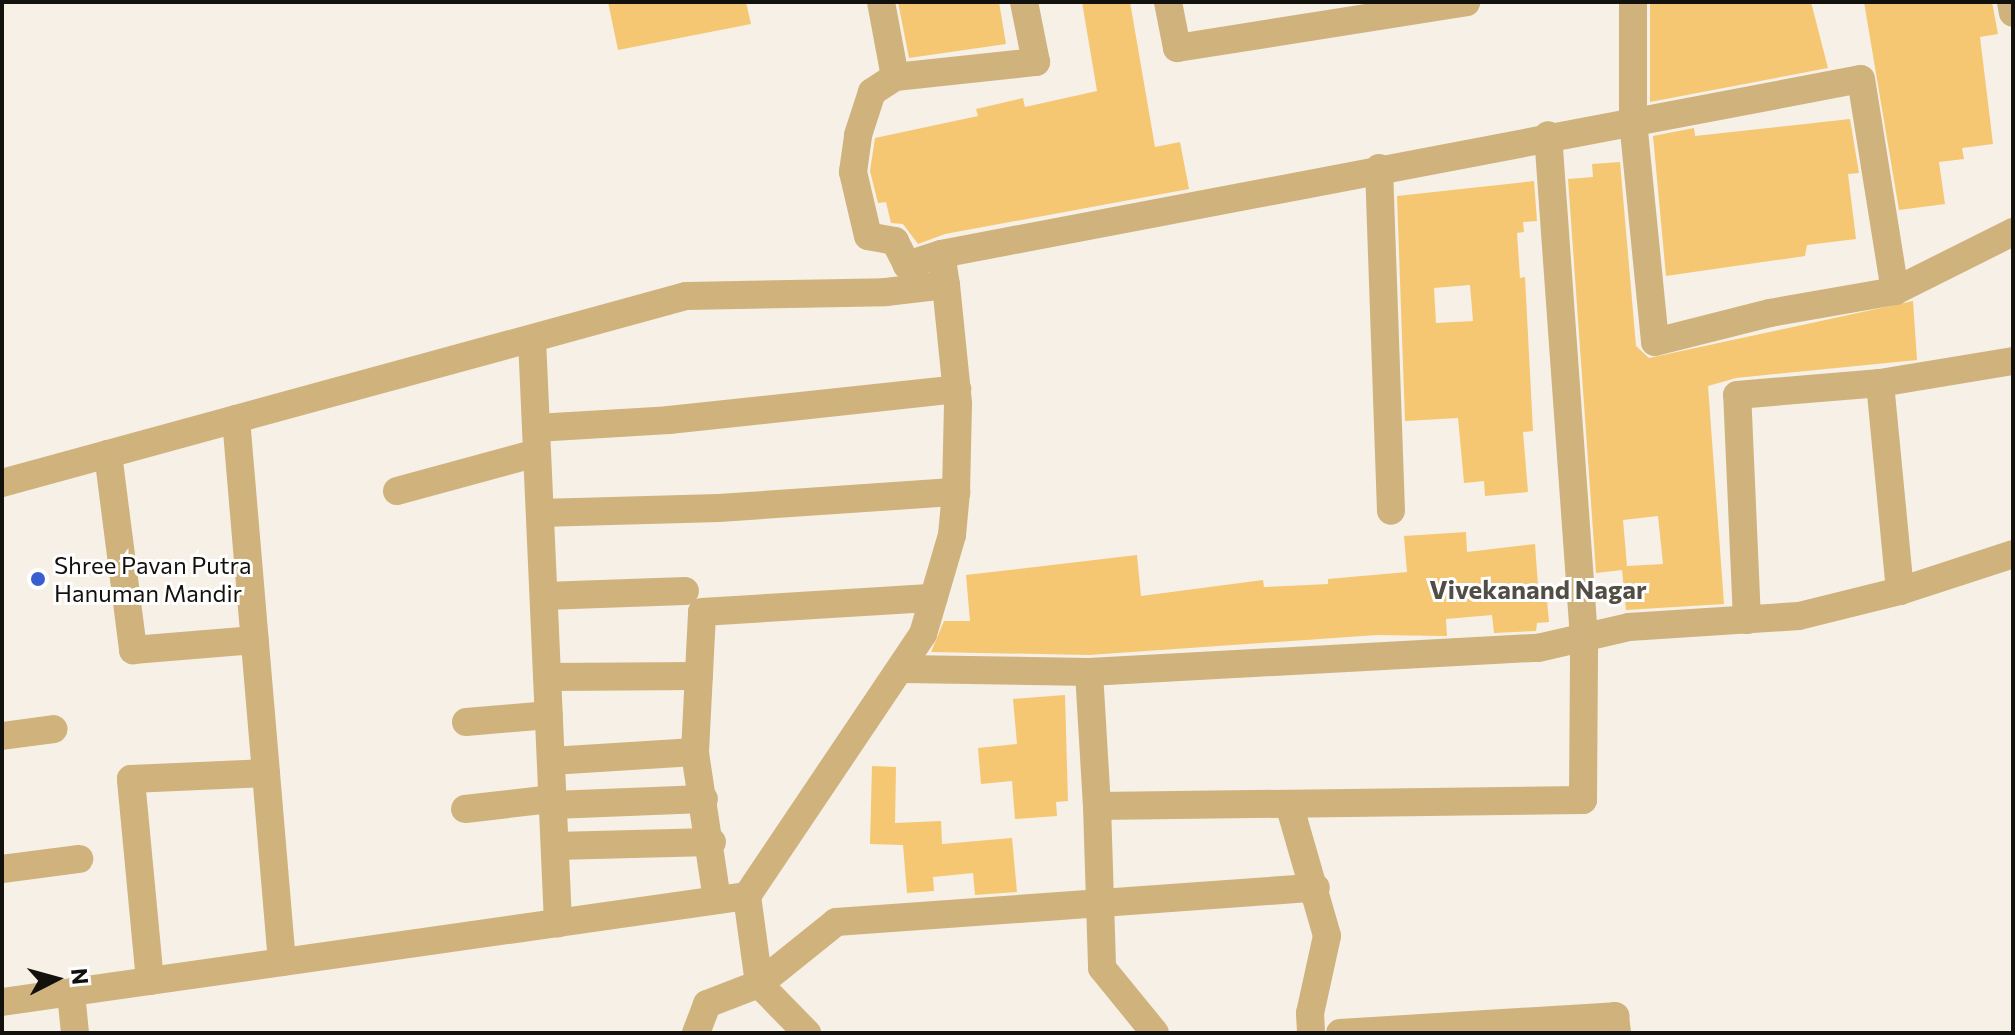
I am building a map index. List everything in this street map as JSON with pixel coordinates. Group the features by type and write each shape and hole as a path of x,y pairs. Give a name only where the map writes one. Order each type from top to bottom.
{"street":[{"path":"881,2 895,77"},
{"path":"1024,2 1036,62 895,77 872,92 858,135 853,172 868,236 895,241 907,265 941,254 1548,135 1861,79 1895,291"},
{"path":"1168,2 1177,48 1466,2"},
{"path":"1633,2 1633,121 1655,342 1770,313 1895,291 2013,232"},
{"path":"2011,2 2013,13"},
{"path":"1097,806 1583,800 1584,638 1548,135"},
{"path":"1379,168 1391,511"},
{"path":"807,1033 759,984 747,896 904,669 923,634 934,598 952,535 956,492 957,389 941,254"},
{"path":"2,483 686,296 886,292 946,285"},
{"path":"532,339 558,923"},
{"path":"1747,620 1737,395 1880,383 2013,361"},
{"path":"1880,383 1900,591"},
{"path":"397,491 536,440 669,420 957,389"},
{"path":"236,419 282,962"},
{"path":"108,454 133,650 255,640"},
{"path":"540,513 719,508 956,492"},
{"path":"904,669 1089,672 1538,648 1629,627 1799,616 1900,591 2013,554"},
{"path":"544,596 685,591"},
{"path":"717,900 712,842 695,752 702,612 934,598"},
{"path":"1089,672 1102,968 1155,1033"},
{"path":"547,677 699,676"},
{"path":"466,722 549,715"},
{"path":"2,736 54,729"},
{"path":"551,761 695,752"},
{"path":"150,981 131,779 266,773"},
{"path":"465,809 553,802 704,799"},
{"path":"1289,804 1316,888 1327,936 1311,1033"},
{"path":"555,846 712,842"},
{"path":"2,869 79,859"},
{"path":"696,1033 707,1004 759,984 836,922 1316,888"},
{"path":"2,1002 747,896"},
{"path":"71,993 75,1033"},
{"path":"1340,1033 1615,1016 1617,1033"}],"building":[{"path":"608,2 746,2 751,24 618,50"},
{"path":"898,2 999,2 1006,44 909,58"},
{"path":"1082,2 1130,2 1155,147 1180,142 1189,189 945,234 918,244 903,224 891,223 886,202 878,203 870,171 875,138 978,116 976,109 1023,98 1025,107 1097,91"},
{"path":"1650,2 1811,2 1828,68 1650,102"},
{"path":"1864,2 1992,2 1998,34 1980,37 1993,144 1962,148 1964,159 1939,162 1945,204 1899,210"},
{"path":"1850,119 1859,173 1848,174 1856,239 1807,245 1805,256 1666,276 1653,136 1694,128 1695,136"},
{"path":"1620,162 1636,346 1649,358 1913,301 1917,360 1736,378 1708,386 1724,604 1626,610 1622,570 1596,573 1568,179 1593,177 1592,164","holes":["1658,516 1663,564 1627,566 1623,520"]},
{"path":"1534,181 1537,221 1523,222 1524,232 1517,233 1520,278 1525,277 1533,431 1523,432 1528,492 1485,496 1484,481 1464,483 1458,418 1405,421 1397,196","holes":["1470,285 1473,321 1436,323 1434,288"]},
{"path":"1466,532 1467,552 1535,544 1539,600 1547,600 1549,622 1537,623 1536,631 1494,633 1492,615 1446,619 1447,636 1377,635 1089,655 931,652 944,621 970,621 966,575 1137,555 1141,596 1263,580 1264,587 1328,584 1328,579 1407,572 1404,536"},
{"path":"1065,695 1068,801 1056,802 1057,816 1015,819 1012,781 981,784 978,748 1017,744 1013,699"},
{"path":"872,766 896,767 895,823 941,821 942,844 1012,838 1017,892 975,895 973,873 933,877 934,891 907,893 903,845 870,844"}],"place":[{"name":"Shree Pavan Putra Hanuman Mandir","path":"38,579"}],"district":[{"name":"Vivekanand Nagar","path":"1538,589"}]}
